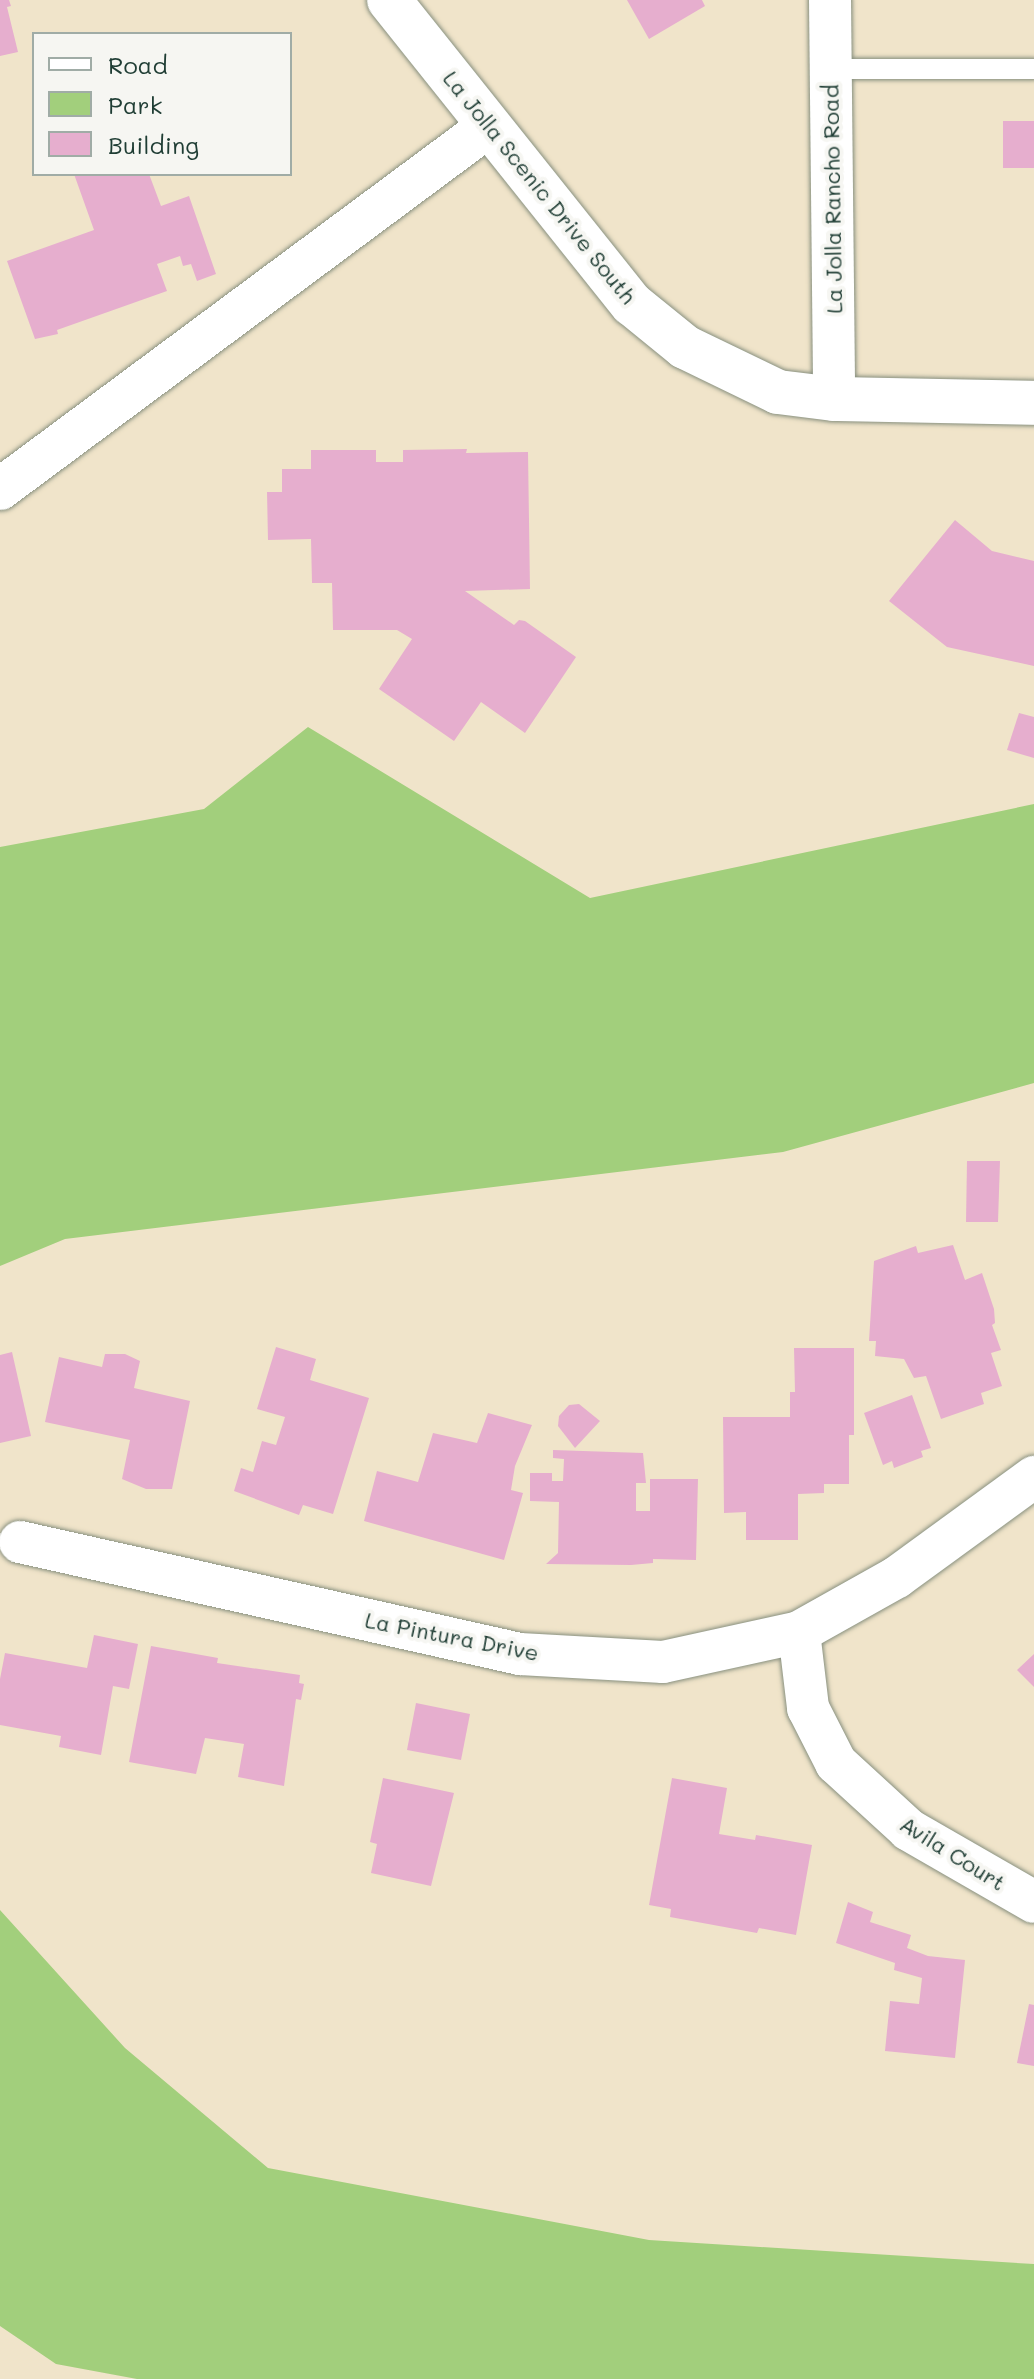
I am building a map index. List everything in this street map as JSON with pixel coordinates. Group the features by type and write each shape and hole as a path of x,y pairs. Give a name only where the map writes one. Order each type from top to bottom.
{"street":[{"name":"La Jolla Scenic Drive South","path":"389,0 632,304 685,347 778,392 834,399 1034,403"},
{"name":"La Jolla Rancho Road","path":"830,0 834,399"},
{"path":"0,489 489,126"},
{"name":"La Pintura Drive","path":"20,1542 520,1654 663,1662 799,1632 897,1577 1034,1477"},
{"name":"Avila Court","path":"799,1632 808,1708 836,1763 909,1830 1034,1902"}],"lane":[{"path":"831,69 1034,69"}],"green space":[{"path":"308,727 590,898 1034,804 1034,1083 783,1152 65,1239 0,1266 0,847 204,809"},
{"path":"0,1910 125,2048 268,2168 649,2240 1034,2264 1034,2379 137,2379 56,2364 0,2326"}],"building":[{"path":"0,0 9,0 11,6 7,7 18,52 0,56"},
{"path":"627,0 702,0 705,6 649,39"},
{"path":"1003,121 1034,121 1034,168 1003,168"},
{"path":"75,176 150,176 161,206 189,196 216,274 197,281 191,264 183,266 180,256 157,264 167,291 57,330 58,334 35,339 7,261 94,230"},
{"path":"467,449 466,453 528,452 530,589 465,591 514,625 519,620 525,621 576,657 525,733 481,702 454,741 379,689 412,639 397,630 333,630 332,583 312,583 311,539 268,540 267,492 282,492 282,469 311,469 311,450 376,450 376,462 403,462 403,450"},
{"path":"955,520 992,551 1034,561 1034,666 947,647 889,601"},
{"path":"1019,713 1034,717 1034,758 1007,750"},
{"path":"967,1161 1000,1161 998,1222 966,1222"},
{"path":"953,1245 965,1280 982,1273 994,1309 995,1323 992,1325 1001,1350 991,1353 1002,1386 981,1393 984,1404 941,1419 926,1376 914,1378 904,1359 875,1356 876,1341 869,1341 874,1261 916,1246 918,1253"},
{"path":"276,1347 316,1359 310,1380 369,1398 333,1514 303,1505 299,1515 234,1491 241,1468 253,1472 262,1441 276,1445 285,1417 257,1409"},
{"path":"794,1348 854,1348 854,1435 849,1435 849,1484 824,1484 824,1493 798,1494 798,1540 746,1540 746,1512 724,1513 723,1417 790,1417 790,1392 795,1392"},
{"path":"12,1352 31,1436 0,1443 0,1355"},
{"path":"105,1354 125,1354 140,1361 134,1388 190,1401 172,1489 146,1489 122,1479 130,1440 45,1422 59,1357 102,1367"},
{"path":"912,1395 931,1448 921,1451 923,1457 894,1468 892,1461 883,1465 864,1413"},
{"path":"579,1404 600,1421 575,1448 558,1426 559,1416 569,1405"},
{"path":"488,1413 532,1425 515,1466 511,1490 523,1493 504,1560 364,1521 377,1471 418,1482 433,1433 477,1443"},
{"path":"553,1450 643,1453 646,1483 636,1483 636,1511 650,1511 650,1479 698,1479 696,1560 653,1559 653,1563 631,1565 546,1564 558,1553 559,1502 530,1501 530,1473 552,1473 552,1481 563,1481 564,1459 553,1458"},
{"path":"94,1635 138,1644 129,1689 113,1686 101,1755 59,1747 61,1736 0,1725 0,1679 5,1653 87,1668"},
{"path":"151,1646 218,1658 217,1663 300,1675 299,1683 304,1684 301,1700 296,1699 284,1786 238,1777 244,1744 238,1743 205,1738 196,1774 129,1762"},
{"path":"1034,1654 1034,1687 1017,1670"},
{"path":"416,1703 470,1714 461,1760 407,1750"},
{"path":"383,1778 454,1793 431,1886 371,1873 377,1844 370,1842"},
{"path":"672,1778 727,1788 719,1834 755,1840 756,1835 812,1845 796,1935 759,1928 757,1933 670,1917 671,1909 649,1905"},
{"path":"848,1902 873,1912 870,1922 911,1935 907,1948 928,1956 965,1960 955,2058 885,2051 890,2001 919,2004 922,1978 894,1970 895,1963 836,1943"},
{"path":"1029,2004 1034,2005 1034,2066 1017,2063"}]}
